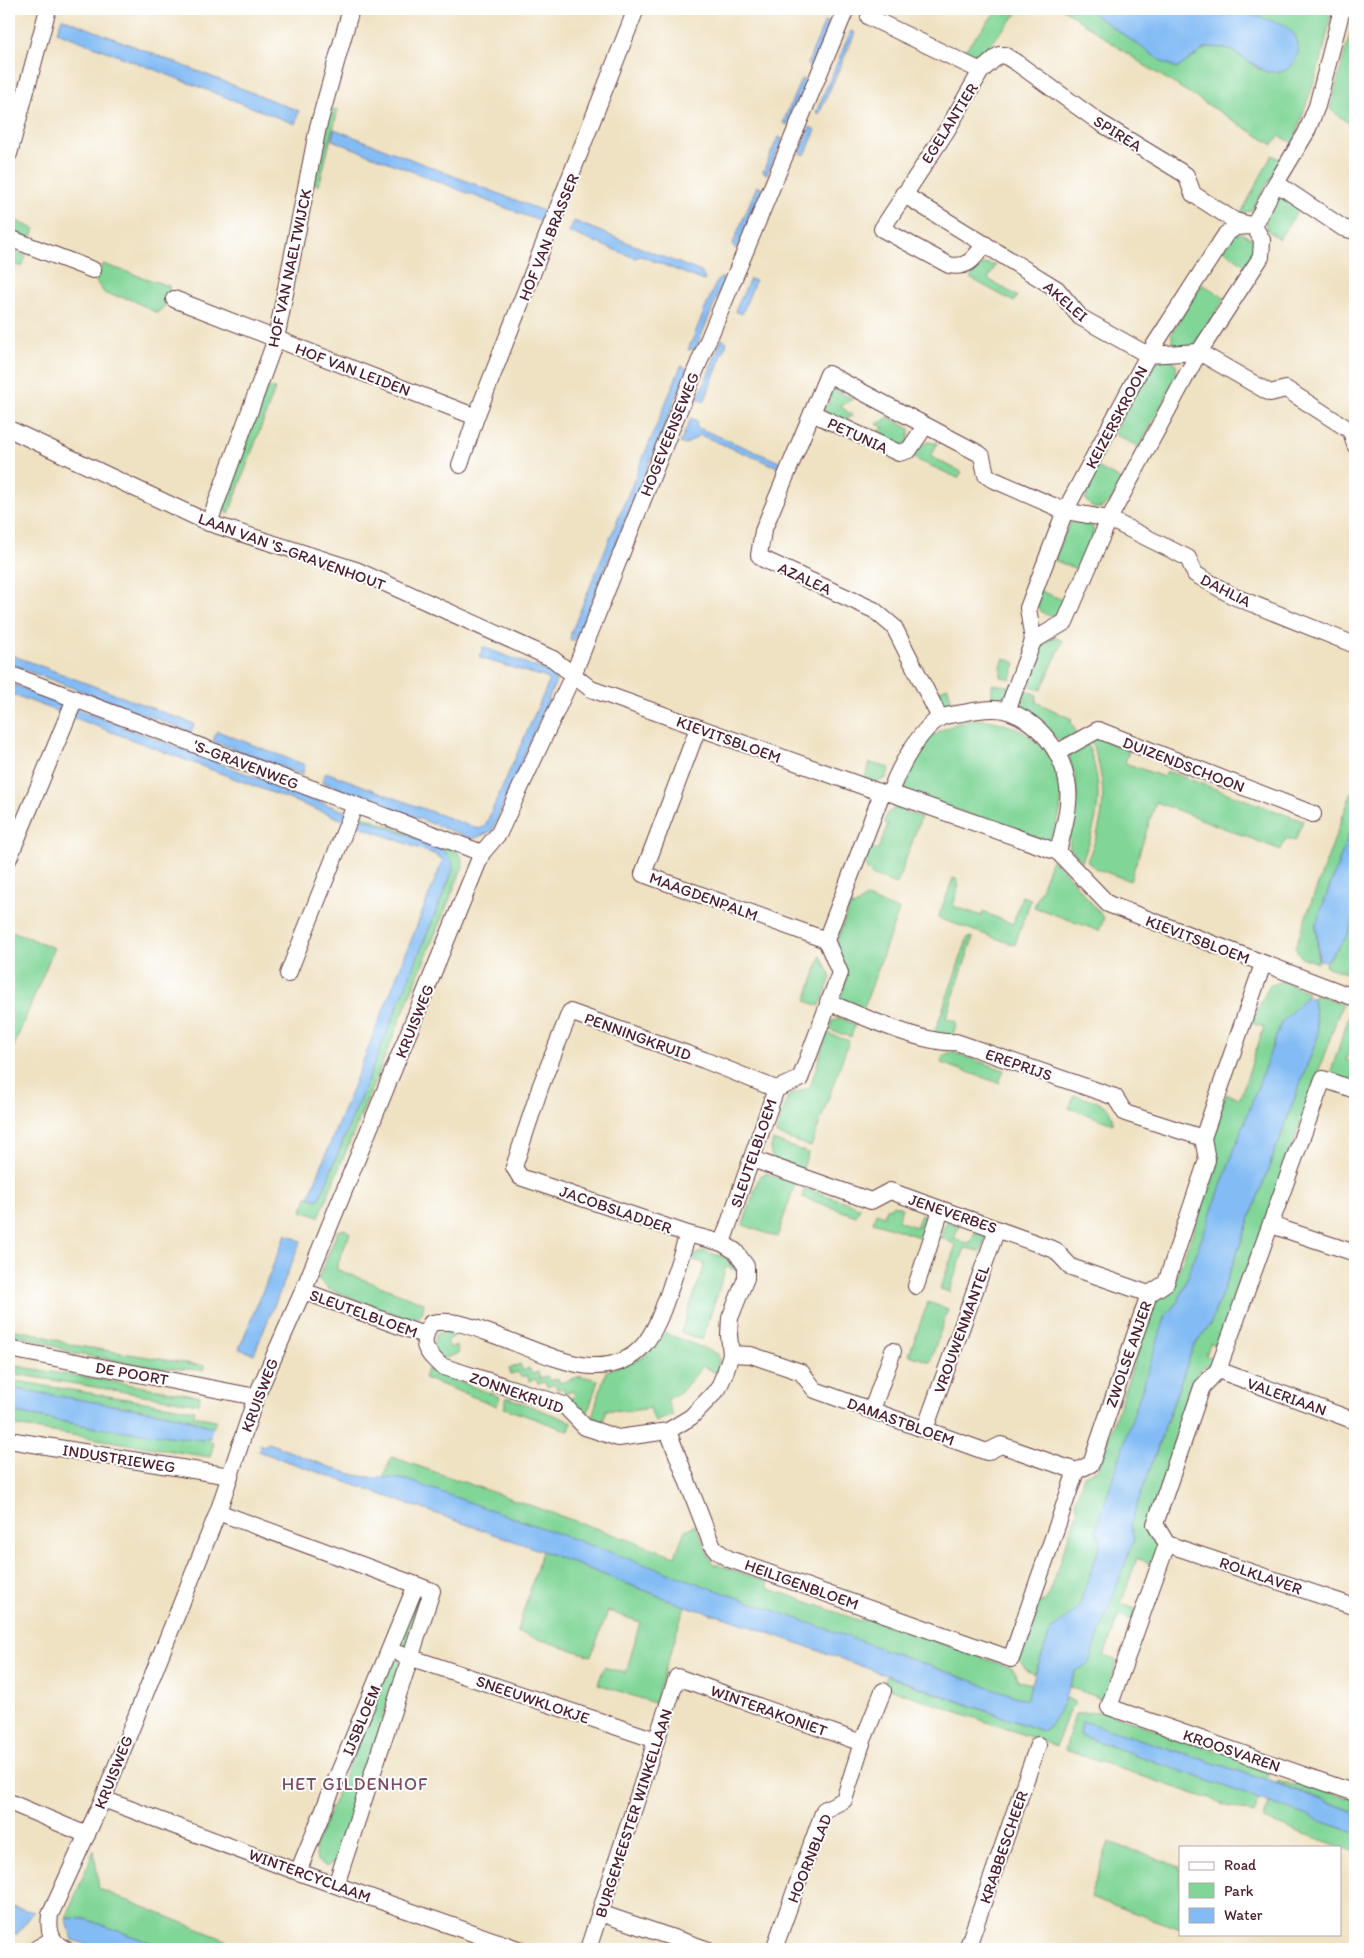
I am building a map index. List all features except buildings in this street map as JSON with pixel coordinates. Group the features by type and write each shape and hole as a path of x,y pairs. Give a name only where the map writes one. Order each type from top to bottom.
{"street":[{"path":"9,154 48,9"},
{"name":"HOF VAN NAELTWIJCK","path":"209,523 276,339 318,127 351,9"},
{"name":"HOF VAN BRASSER","path":"460,465 476,417 636,9"},
{"name":"HOGEVEENSEWEG","path":"482,853 499,834 573,675 667,439 846,9"},
{"path":"1007,710 1034,640 1065,622 1109,519 1199,352 1261,256 1262,240 1254,226 1276,183 1306,133 1317,106 1342,9"},
{"name":"EGELANTIER","path":"869,17 981,72 947,130 882,229 949,265 959,267 968,264 985,244"},
{"name":"SPIREA","path":"981,72 991,60 999,55 1004,55 1099,122 1186,175 1193,194 1235,220 1254,226"},
{"path":"1276,183 1342,228 1355,231"},
{"name":"AKELEI","path":"904,194 1057,289 1080,317 1148,355"},
{"name":"KEIZERSKROON","path":"1034,640 1028,608 1065,511 1148,355 1226,234 1236,227 1254,226"},
{"path":"9,238 93,270"},
{"name":"HOF VAN LEIDEN","path":"174,300 476,417"},
{"path":"1148,355 1199,352 1270,393 1286,389 1351,431 1355,446"},
{"name":"PETUNIA","path":"925,426 909,450 899,453 812,413 828,374 978,453 982,456 986,475 992,479 1065,511"},
{"name":"AZALEA","path":"812,413 763,532 759,555 763,559 874,610 885,618 894,627 940,718"},
{"name":"LAAN VAN 'S-GRAVENHOUT","path":"9,429 209,523 356,570 553,659 573,675"},
{"name":"DAHLIA","path":"1065,511 1109,519 1188,558 1195,574 1233,596 1355,645"},
{"name":"'S-GRAVENWEG","path":"9,674 74,702 482,853"},
{"name":"KIEVITSBLOEM","path":"573,675 591,688 698,728 1058,852 1108,904 1355,998"},
{"path":"9,858 74,702"},
{"path":"826,940 886,793 922,734 940,718 972,711 1007,710 1036,726 1058,752 1068,782 1066,818 1058,852"},
{"name":"MAAGDENPALM","path":"698,728 643,874 826,940"},
{"name":"DUIZENDSCHOON","path":"1058,752 1098,730 1313,814"},
{"path":"288,974 354,805"},
{"name":"KRUISWEG","path":"59,1944 49,1925 50,1915 103,1798 218,1512 256,1397 303,1291 482,853"},
{"name":"SLEUTELBLOEM","path":"722,1243 776,1089 800,1079 840,974 826,940"},
{"name":"ZWOLSE ANJER","path":"1076,1471 1091,1464 1149,1294 1166,1283 1207,1160 1203,1138 1263,964"},
{"name":"EREPRIJS","path":"828,1002 864,1018 942,1043 956,1042 1115,1097 1125,1113 1203,1138"},
{"name":"PENNINGKRUID","path":"514,1167 541,1085 570,1012 776,1089"},
{"path":"1166,1544 1155,1524 1202,1387 1218,1370 1323,1078 1355,1090"},
{"name":"JENEVERBES","path":"752,1160 870,1201 890,1191 1054,1250 1071,1267 1149,1294"},
{"name":"JACOBSLADDER","path":"514,1167 520,1177 688,1234 722,1243"},
{"path":"916,1286 941,1210"},
{"path":"1271,1225 1355,1253"},
{"name":"VROUWENMANTEL","path":"924,1429 997,1229"},
{"name":"SLEUTELBLOEM","path":"303,1291 424,1335 430,1323 441,1321 461,1323 565,1360 591,1366 610,1364 632,1356 646,1344 656,1329 688,1234"},
{"path":"722,1243 735,1251 746,1266 746,1278 730,1318 731,1354"},
{"name":"ZONNEKRUID","path":"424,1335 424,1343 429,1354 441,1366 564,1405 585,1427 618,1438 668,1431 691,1417 718,1389 731,1354"},
{"name":"DE POORT","path":"9,1349 256,1397"},
{"path":"872,1410 893,1351"},
{"name":"DAMASTBLOEM","path":"731,1354 751,1355 801,1372 815,1390 987,1452 1000,1445 1076,1471"},
{"name":"VALERIAAN","path":"1218,1370 1355,1421"},
{"name":"HEILIGENBLOEM","path":"668,1431 711,1544 717,1551 729,1559 1011,1659 1076,1471"},
{"name":"INDUSTRIEWEG","path":"9,1440 230,1476"},
{"name":"IJSBLOEM","path":"218,1512 432,1591 336,1885"},
{"name":"ROLKLAVER","path":"1166,1544 1355,1607"},
{"name":"KROOSVAREN","path":"1166,1544 1109,1706 1355,1793"},
{"name":"IJSBLOEM","path":"298,1872 416,1585"},
{"path":"390,1651 410,1658"},
{"name":"SNEEUWKLOKJE","path":"410,1658 656,1740"},
{"name":"BURGEMEESTER WINKELLAAN","path":"588,1949 677,1677"},
{"name":"WINTERAKONIET","path":"677,1677 862,1743"},
{"name":"HOORNBLAD","path":"774,1949 824,1810 844,1800 862,1743 883,1690"},
{"name":"KRABBESCHEER","path":"967,1949 1038,1745"},
{"name":"WINTERCYCLAAM","path":"103,1798 298,1872 518,1949"},
{"path":"9,1802 87,1835"},
{"path":"600,1913 706,1949"},
{"path":"36,1949 59,1944"}],"green space":[{"path":"998,9 1021,9 979,57 971,56 964,51"},
{"path":"1063,9 1086,9 1163,62 1177,68 1207,48 1214,46 1235,52 1260,70 1239,13 1231,9 1324,9 1331,17 1321,61 1293,143 1280,136 1273,145 1144,65"},
{"path":"1355,27 1355,128 1330,109 1351,30"},
{"path":"338,109 319,186 313,182 331,111"},
{"path":"1272,155 1282,160 1251,211 1241,213"},
{"path":"1278,199 1287,199 1300,208 1279,239 1267,230 1265,218"},
{"path":"9,218 35,229 31,239 9,229"},
{"path":"1241,233 1254,240 1256,251 1246,266 1224,250 1233,235"},
{"path":"9,249 26,256 22,267 9,262"},
{"path":"103,264 169,286 170,301 157,313 130,299 105,294 94,279"},
{"path":"985,264 996,265 988,279 1017,296 1014,302 970,278 977,269"},
{"path":"1202,284 1225,298 1194,346 1182,349 1172,342 1172,332"},
{"path":"1168,357 1176,364 1177,377 1139,447 1114,434 1151,363"},
{"path":"266,389 275,389 229,514 225,511 225,500"},
{"path":"833,389 853,399 840,406 853,416 843,421 825,413 823,403 829,405 831,396 826,395"},
{"path":"889,417 910,429 908,443 899,446 873,435 884,428 877,424"},
{"path":"927,442 937,443 931,457 962,472 958,478 913,458 919,448"},
{"path":"1097,467 1122,480 1111,501 1101,508 1093,508 1086,501 1085,489"},
{"path":"1076,519 1086,521 1091,525 1093,531 1090,547 1079,570 1054,560 1069,524"},
{"path":"1040,591 1066,601 1058,615 1050,616 1042,612 1037,601"},
{"path":"1054,637 1063,641 1041,690 1027,684 1045,641"},
{"path":"1004,658 1016,663 1011,679 1001,677 1001,666"},
{"path":"992,684 1009,686 1005,700 998,703 992,702"},
{"path":"948,687 953,707 943,705 934,692"},
{"path":"1024,690 1037,695 1036,702 1072,719 1071,723 1077,733 1067,740 1059,740 1026,712 1022,703"},
{"path":"973,719 993,721 1028,735 1042,747 1052,761 1059,777 1061,796 1059,817 1049,842 903,791 912,762 925,742 945,729"},
{"path":"1097,737 1129,751 1125,763 1164,777 1167,771 1303,821 1295,841 1286,838 1281,850 1156,802 1130,881 1095,868 1087,861 1094,845 1103,800 1100,771 1090,739"},
{"path":"1086,741 1096,773 1098,801 1093,830 1082,861 1070,848 1069,838 1077,796 1076,782 1069,756 1072,749"},
{"path":"870,763 890,768 886,778 875,783 864,780"},
{"path":"1355,783 1355,818 1316,924 1318,963 1301,957 1295,947"},
{"path":"896,808 921,817 897,884 872,875 864,862 871,847 878,850 888,824 884,822 887,813"},
{"path":"356,813 456,850 461,856 463,866 319,1217 302,1211 307,1197 319,1200 453,870 441,848 363,818 358,820"},
{"path":"1052,860 1063,869 1104,918 1099,931 1034,907"},
{"path":"953,878 958,880 956,884 959,885 953,906 982,916 983,912 1013,924 1022,896 1031,899 1015,945 938,918"},
{"path":"866,898 899,910 863,1010 844,1004 841,996 848,974 835,946 850,905 854,907"},
{"path":"1355,915 1355,976 1325,966 1326,961 1347,937"},
{"path":"12,931 54,948 9,1058 9,940"},
{"path":"968,937 973,938 946,1018 957,1022 952,1037 933,1037"},
{"path":"821,956 831,977 820,1006 806,1001"},
{"path":"1282,981 1308,992 1179,1300 1166,1315 1101,1542 1078,1610 1051,1630 1035,1674 1027,1671 1018,1659 1037,1604 1046,1601 1078,1510 1075,1502 1084,1475 1098,1469 1156,1297 1172,1288 1219,1162 1209,1142 1226,1094 1240,1098 1264,1027 1251,1023 1269,986"},
{"path":"1315,994 1342,1004 1223,1346 1210,1343 1206,1356 1218,1360 1200,1369 1148,1526 1158,1548 1152,1565 1137,1558 1121,1604 1136,1609 1132,1620 1119,1615 1104,1656 1117,1661 1106,1701 1070,1687 1071,1682 1134,1539 1130,1525 1193,1347 1210,1325 1318,1036 1313,999"},
{"path":"1351,1010 1355,1011 1355,1032 1346,1060 1355,1063 1355,1083 1330,1074"},
{"path":"840,1018 855,1024 851,1037 830,1030 832,1021"},
{"path":"827,1033 849,1041 811,1147 776,1134 788,1096 810,1087"},
{"path":"952,1052 1004,1070 999,1083 941,1063 943,1055"},
{"path":"1075,1095 1105,1107 1112,1117 1113,1124 1069,1108"},
{"path":"773,1140 808,1153 802,1171 773,1160 770,1151"},
{"path":"766,1173 795,1184 777,1237 743,1225 759,1177"},
{"path":"805,1188 860,1207 856,1216 802,1197"},
{"path":"893,1205 902,1208 898,1221 916,1227 921,1215 933,1219 928,1240 873,1222 876,1213 884,1216 886,1209"},
{"path":"947,1221 959,1226 954,1239 970,1244 975,1232 986,1235 981,1251 965,1248 949,1292 940,1289 956,1245 940,1237"},
{"path":"345,1229 350,1233 336,1269 424,1303 422,1314 415,1321 328,1289 318,1279 338,1231"},
{"path":"704,1251 734,1260 739,1271 726,1267 702,1340 681,1332 705,1264 691,1259 696,1254"},
{"path":"928,1302 948,1309 930,1362 909,1355"},
{"path":"10,1329 38,1334 72,1345 205,1366 203,1370 162,1368 75,1354 35,1339 9,1334"},
{"path":"445,1330 458,1333 447,1341 450,1348 456,1345 459,1353 441,1360 432,1346 436,1335"},
{"path":"665,1333 718,1354 719,1360 716,1373 703,1366 682,1391 667,1400 673,1415 655,1422 650,1408 630,1411 606,1410 603,1423 592,1417 606,1371 644,1357"},
{"path":"520,1364 523,1371 529,1368 532,1374 538,1372 540,1378 547,1376 550,1381 558,1378 560,1383 581,1376 598,1380 588,1412 573,1406 571,1398 575,1396 573,1391 565,1394 563,1388 557,1390 555,1384 547,1387 545,1382 538,1384 536,1379 529,1381 527,1375 521,1377 518,1372 511,1374 509,1369"},
{"path":"9,1365 200,1396 198,1404 9,1373"},
{"path":"427,1369 500,1397 497,1406 424,1378"},
{"path":"9,1380 195,1410 194,1416 216,1420 213,1429 190,1419 167,1414 9,1388"},
{"path":"507,1397 572,1422 569,1431 504,1408"},
{"path":"9,1412 99,1428 208,1437 214,1443 210,1457 9,1425"},
{"path":"392,1457 675,1556 685,1530 696,1525 712,1563 768,1582 768,1588 861,1621 868,1618 1012,1668 1019,1681 1032,1684 1026,1700 382,1480"},
{"path":"542,1551 685,1606 654,1703 598,1684 604,1667 626,1673 640,1622 608,1611 591,1656 517,1632"},
{"path":"423,1591 409,1648 399,1648 398,1643 417,1594"},
{"path":"395,1659 401,1661 339,1860 327,1866 317,1861 315,1847 389,1667"},
{"path":"887,1676 1042,1731 1051,1723 1060,1706 1067,1698 1076,1703 1070,1708 1056,1746 883,1686"},
{"path":"1101,1711 1270,1769 1267,1780 1082,1722 1080,1735 1260,1798 1254,1814 1065,1750 1075,1714"},
{"path":"1278,1780 1296,1786 1299,1781 1355,1800 1355,1812 1277,1783"},
{"path":"1270,1801 1355,1833 1355,1852 1342,1846 1263,1819"},
{"path":"1109,1842 1179,1867 1179,1929 1090,1897"},
{"path":"94,1850 99,1889 248,1949 168,1949 85,1919 66,1918"}],"water":[{"path":"1086,9 1231,9 1283,24 1295,35 1298,44 1298,54 1288,69 1281,72 1266,72 1231,50 1212,47 1205,48 1178,68 1163,62"},
{"path":"62,18 299,111 295,124 57,32"},
{"path":"825,21 830,23 811,67 807,65"},
{"path":"851,31 855,33 819,114 816,112"},
{"path":"801,79 806,81 787,125 783,123"},
{"path":"810,127 816,130 805,155 800,153"},
{"path":"334,129 543,211 539,221 332,140"},
{"path":"778,137 783,139 767,174 763,172"},
{"path":"757,186 763,188 736,248 732,246"},
{"path":"574,221 701,272 705,279 704,281 641,256 635,258 569,232"},
{"path":"721,277 724,281 696,348 688,350 716,283"},
{"path":"750,279 755,281 742,314 735,311"},
{"path":"722,339 727,342 704,402 698,399"},
{"path":"681,366 688,369 576,638 572,641 570,639 571,633"},
{"path":"691,418 697,421 696,427 782,463 780,468 700,435 685,445 680,443"},
{"path":"483,647 554,674 556,681 492,831 473,839 322,782 326,772 467,825 479,829 485,826 549,682 547,678 480,658"},
{"path":"9,654 194,724 191,732 9,664"},
{"path":"9,683 441,848 452,861 453,870 319,1200 309,1197 443,860 436,855 9,693"},
{"path":"217,731 305,765 302,775 213,741"},
{"path":"1355,818 1355,915 1347,937 1326,961 1319,960 1316,924"},
{"path":"1306,996 1313,999 1318,1036 1210,1325 1193,1347 1130,1525 1134,1539 1088,1665 1075,1671 1058,1713 1048,1727 1042,1731 733,1620 685,1606 542,1551 258,1451 208,1437 203,1440 99,1428 9,1412 9,1388 167,1414 204,1424 264,1446 268,1443 348,1473 366,1477 407,1480 1026,1700 1051,1630 1078,1609 1101,1542 1096,1530 1166,1315 1179,1300 1281,1023"},
{"path":"286,1234 301,1241 254,1354 239,1349"},
{"path":"1082,1721 1267,1780 1355,1812 1355,1833 1080,1735"},
{"path":"9,1906 34,1912 17,1934 9,1932"},
{"path":"66,1918 85,1919 168,1949 100,1949 73,1940"}],"pier":[{"path":"213,1427 260,1442 257,1453 210,1440"}],"district":[{"name":"HET GILDENHOF","path":"355,1784"}]}
